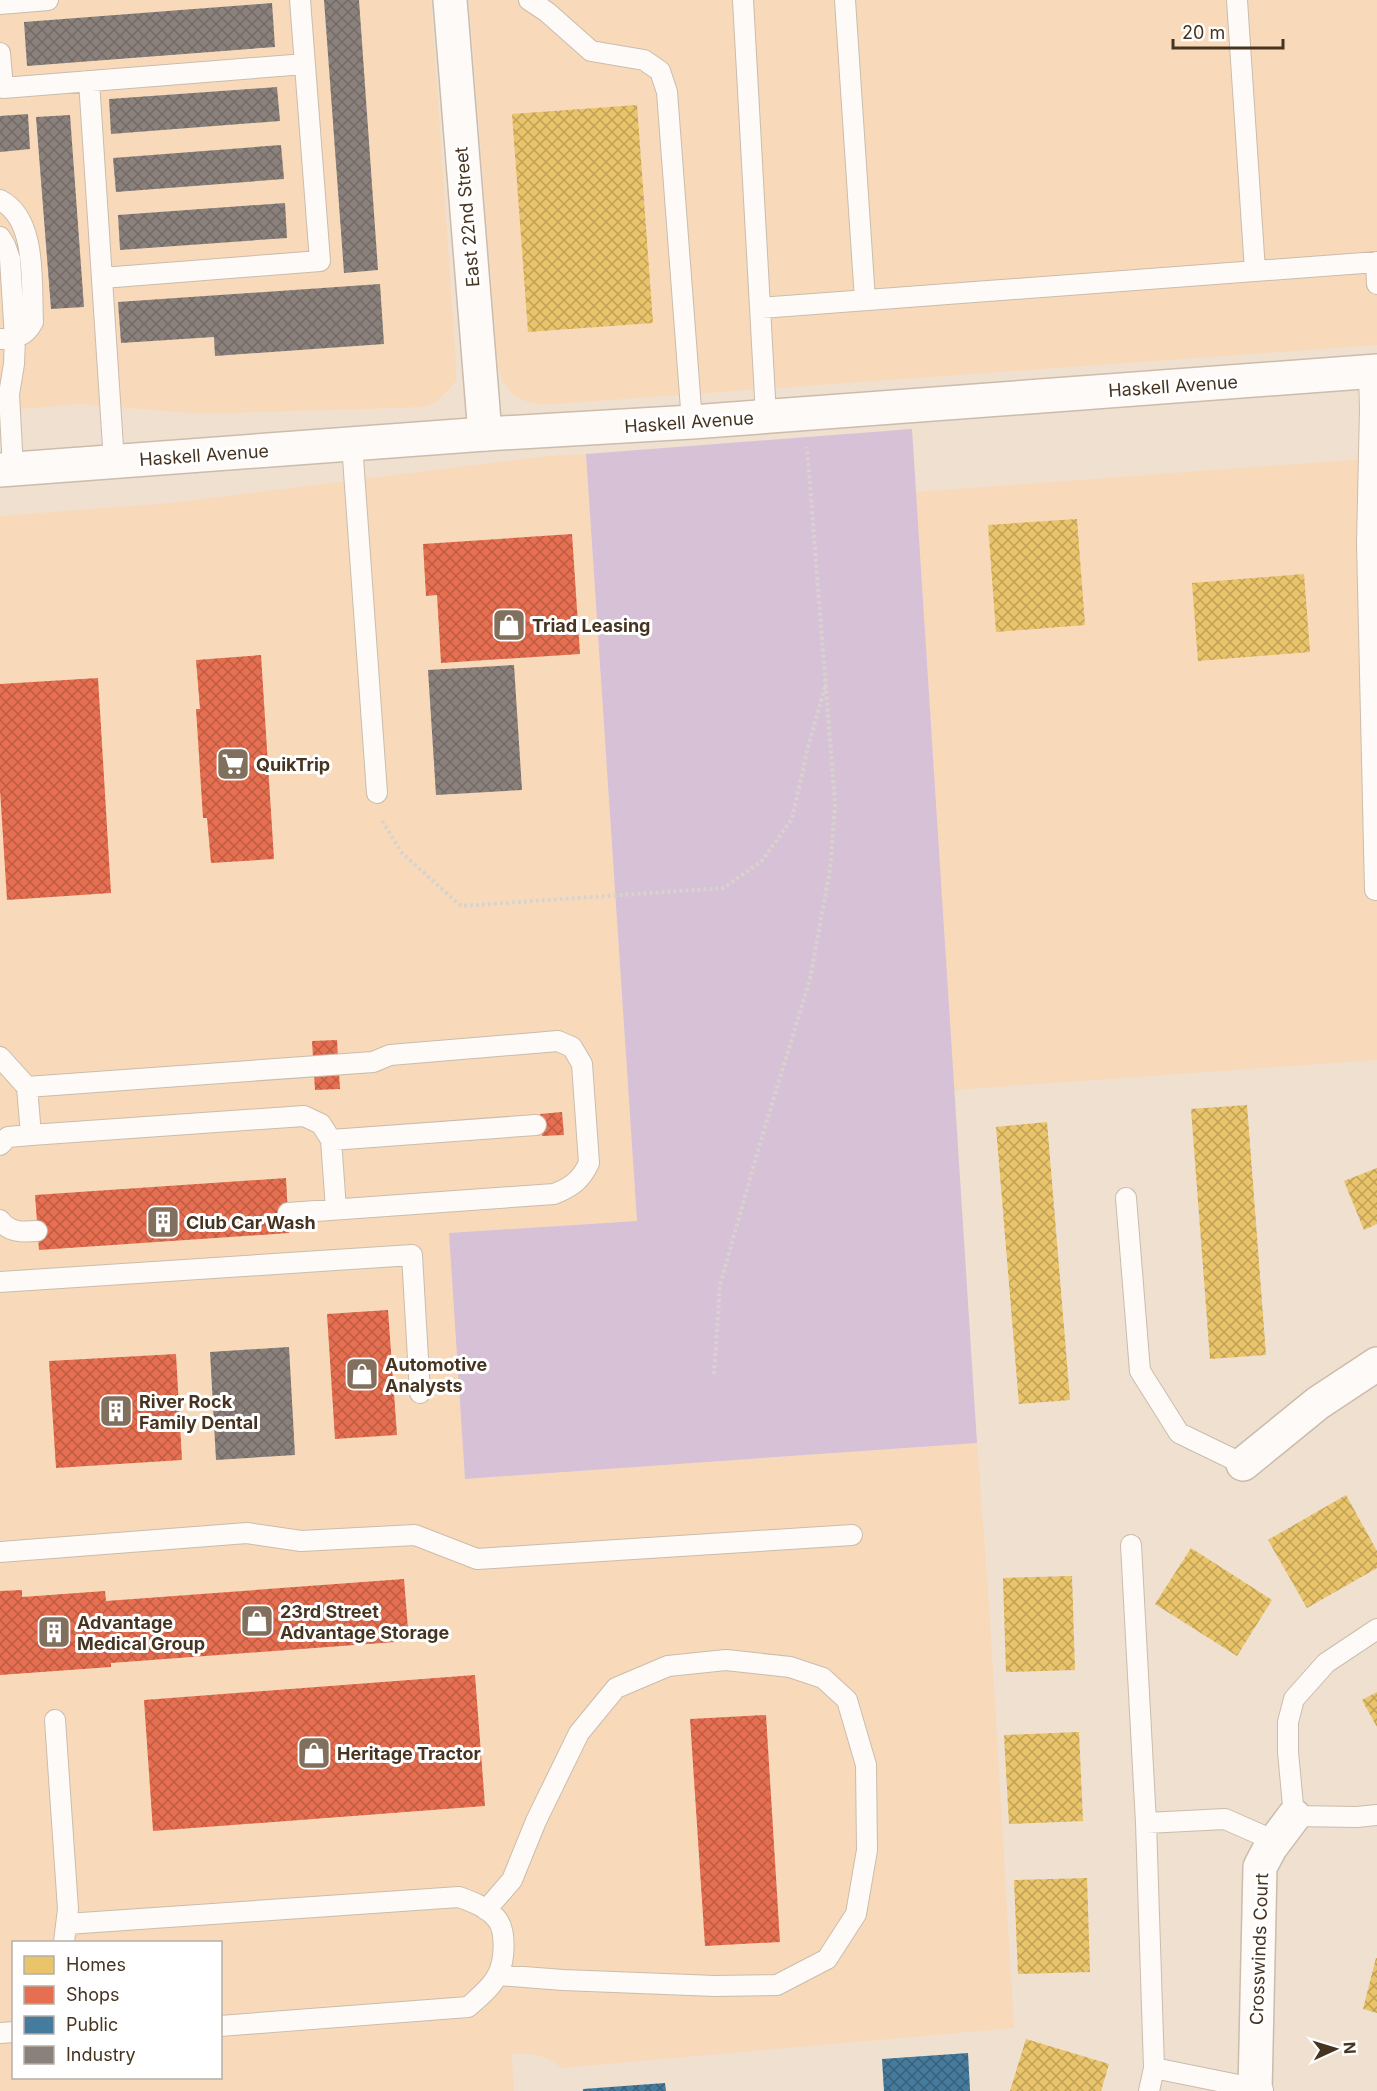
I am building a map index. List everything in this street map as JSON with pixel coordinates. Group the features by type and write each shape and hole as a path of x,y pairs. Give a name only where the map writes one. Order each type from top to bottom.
{"main road":[{"name":"East 22nd Street","path":"450,0 485,434"},
{"name":"Haskell Avenue","path":"7,470 1373,371"},
{"path":"1243,1464 1318,1402 1377,1364"},
{"name":"Crosswinds Court","path":"1260,2090 1260,1867 1285,1829"}],"lane":[{"path":"0,4 48,0"},
{"path":"102,278 320,261 300,0"},
{"path":"529,0 547,12 591,51 644,60 660,71 667,92 692,422"},
{"path":"743,0 766,416"},
{"path":"846,0 865,300"},
{"path":"1237,0 1255,271"},
{"path":"0,53 3,88 305,64"},
{"path":"89,81 114,462"},
{"path":"0,200 15,211 24,227 28,244 33,322 27,333 8,339"},
{"path":"0,237 10,259 7,315 8,339 14,364 9,394 7,470"},
{"path":"760,308 1376,262 1377,284"},
{"path":"1373,371 1367,543 1375,890"},
{"path":"352,444 377,793"},
{"path":"27,1087 373,1062 390,1055 558,1041 572,1047 582,1064 590,1164 583,1177 570,1188 554,1194 288,1213"},
{"path":"0,1057 27,1087 30,1135"},
{"path":"0,1145 8,1137 304,1116 321,1124 331,1140 336,1209"},
{"path":"331,1140 536,1125"},
{"path":"1126,1198 1140,1371 1179,1433 1243,1464"},
{"path":"0,1220 5,1227 21,1232 37,1231"},
{"path":"0,1282 412,1255 420,1393"},
{"path":"0,1552 247,1533 301,1541 415,1535 477,1559 852,1535"},
{"path":"1131,1545 1146,1823 1154,2068 1149,2091"},
{"path":"1285,1829 1288,1722 1294,1699 1326,1663 1377,1629"},
{"path":"486,1910 512,1880 536,1821 579,1733 616,1688 668,1666 726,1660 790,1667 823,1678 847,1700 867,1764 867,1850 856,1914 826,1959 777,1985 715,1986 498,1975"},
{"path":"55,1720 68,1909 66,1933 459,1897 480,1905 497,1919 505,1946 498,1975 486,1991 468,2007 222,2026"},
{"path":"1146,1823 1225,1819 1285,1829 1377,1815"},
{"path":"1154,2068 1260,2090"}],"path":[{"path":"714,1374 720,1285 810,979 830,870 835,804 804,413"},
{"path":"377,793 382,822 402,853 461,906 723,888 761,862 792,819 807,747 826,679"}],"shaded area":[{"path":"0,0 431,0 456,363 456,381 448,391 436,402 425,407 202,414 79,404 0,411"},
{"path":"469,0 1377,0 1377,345 541,405 525,401 513,395 503,382 498,367"},
{"path":"912,429 977,1443 465,1479 449,1233 637,1221 586,454"},
{"path":"586,454 637,1221 450,1233 466,1479 977,1443 990,1618 1014,2028 561,2068 549,2059 531,2054 512,2054 514,2091 0,2091 0,516 170,503 547,456"},
{"path":"1377,458 1377,1060 954,1090 916,492"}],"building: Homes":[{"path":"637,105 653,323 528,332 512,114"},
{"path":"1077,519 1085,625 996,632 988,525"},
{"path":"1304,574 1310,652 1198,661 1192,583"},
{"path":"1247,1105 1266,1355 1210,1359 1191,1109"},
{"path":"1047,1122 1070,1400 1019,1404 996,1127"},
{"path":"1377,1168 1377,1224 1364,1230 1344,1181"},
{"path":"1346,1495 1377,1551 1377,1568 1307,1608 1268,1540"},
{"path":"1191,1548 1272,1600 1237,1656 1155,1604"},
{"path":"1072,1576 1075,1670 1006,1672 1003,1578"},
{"path":"1377,1692 1377,1727 1362,1700"},
{"path":"1079,1732 1083,1821 1009,1824 1004,1735"},
{"path":"1087,1878 1090,1972 1018,1974 1014,1880"},
{"path":"1377,1958 1377,2013 1363,2009"},
{"path":"1026,2039 1109,2064 1101,2091 1010,2091"}],"building: Shops":[{"name":"Triad Leasing","path":"572,534 580,654 441,663 437,595 426,596 423,544"},
{"name":"QuikTrip","path":"261,655 274,859 211,863 207,818 203,818 196,709 200,709 196,660"},
{"path":"98,678 111,893 7,900 0,790 0,684"},
{"path":"337,1040 340,1089 315,1090 312,1041"},
{"path":"562,1112 564,1135 542,1136 540,1114"},
{"name":"Club Car Wash","path":"286,1178 289,1233 39,1250 35,1195"},
{"name":"Automotive Analysts","path":"388,1310 397,1435 335,1439 327,1314"},
{"name":"River Rock Family Dental","path":"176,1354 182,1460 56,1468 49,1361"},
{"name":"23rd Street Advantage Storage","path":"404,1579 409,1641 111,1663 111,1667 0,1675 0,1591 22,1590 22,1597 105,1591 106,1601"},
{"name":"Heritage Tractor","path":"475,1675 485,1806 153,1831 144,1700"},
{"path":"766,1715 780,1942 705,1946 690,1719"}],"building: Public":[{"path":"968,2053 970,2091 884,2091 882,2059"},
{"path":"665,2083 666,2091 583,2091 583,2089"}],"building: Industry":[{"path":"324,0 359,0 378,270 344,273"},
{"path":"272,3 275,47 27,66 24,22"},
{"path":"277,87 280,121 111,134 109,99"},
{"path":"28,114 30,149 0,152 0,116"},
{"path":"70,115 84,307 51,309 36,117"},
{"path":"281,145 284,179 116,192 113,158"},
{"path":"285,203 287,238 120,250 118,215"},
{"path":"380,284 384,344 215,356 214,337 121,343 118,302"},
{"path":"514,665 522,790 436,795 428,670"},
{"path":"289,1347 295,1455 216,1460 210,1352"}],"place":[{"name":"Triad Leasing","path":"509,625"},
{"name":"QuikTrip","path":"233,764"},
{"name":"Club Car Wash","path":"163,1222"},
{"name":"Automotive Analysts","path":"362,1374"},
{"name":"River Rock Family Dental","path":"116,1411"},
{"name":"23rd Street Advantage Storage","path":"257,1621"},
{"name":"Advantage Medical Group","path":"54,1632"},
{"name":"Heritage Tractor","path":"314,1753"}]}
